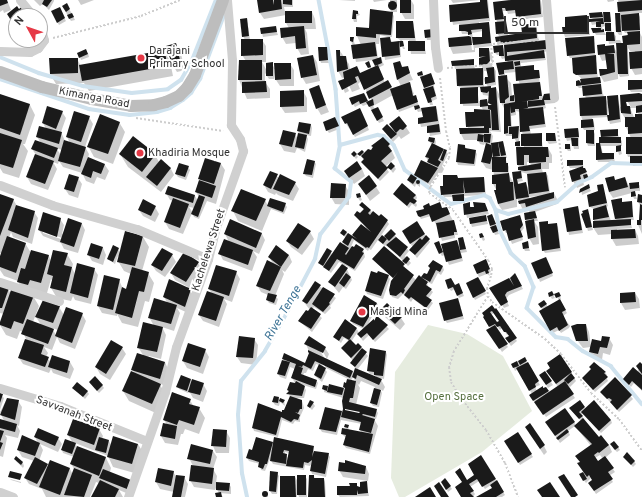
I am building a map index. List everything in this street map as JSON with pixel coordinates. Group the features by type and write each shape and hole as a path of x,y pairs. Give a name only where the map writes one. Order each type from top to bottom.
{"street":[{"path":"20,0 26,8"},
{"name":"Kimanga Road","path":"0,72 42,87 92,99 131,106 154,105 166,102 179,96 187,88 195,75 223,0"},
{"name":"Kachelewa Street","path":"128,497 164,392 176,347 208,259 216,227 243,151 240,139 231,125 232,60 227,0"},
{"path":"433,0 435,47 438,68"},
{"path":"546,0 554,98"},
{"path":"0,51 30,52 38,48"},
{"path":"0,184 52,205 137,229 208,259"},
{"path":"0,282 59,301"},
{"name":"Savvanah Street","path":"0,388 60,406 147,441"},
{"path":"0,492 13,497"}],"path":[{"path":"48,39 141,16 180,0"},
{"path":"549,39 493,44 491,46 493,62 491,65 438,68 446,131 450,148 449,158 429,191 453,210 485,254 492,269 487,288 488,296 492,302 545,339 561,354 591,393 618,419 642,451"},
{"path":"554,98 564,187"},
{"path":"130,118 159,120 236,134"},
{"path":"488,296 454,352 449,366 451,382 460,397 486,430 505,463 518,497"}],"green space":[{"name":"Open Space","path":"428,325 467,334 503,356 532,411 482,452 405,497 399,497 391,478 395,372"}],"building":[{"path":"0,0 7,0 8,3 0,6"},
{"path":"44,0 52,0 47,7 42,4"},
{"path":"257,0 273,0 274,5 274,0 281,0 282,9 259,13"},
{"path":"283,0 292,0 292,5 283,4"},
{"path":"392,0 397,5 392,10 387,5"},
{"path":"400,0 411,0 411,13 400,13"},
{"path":"480,0 487,0 489,18 450,22 449,5 480,2"},
{"path":"511,0 540,0 541,14 516,17 515,10 506,11 505,8 502,8 504,19 495,20 493,2"},
{"path":"642,0 642,10 618,12 617,2"},
{"path":"67,3 70,9 66,12 62,6"},
{"path":"60,7 65,18 57,23 51,11"},
{"path":"370,9 393,12 391,35 376,34 376,38 356,36 356,27 369,28"},
{"path":"353,10 358,11 358,14 356,14 356,19 352,19"},
{"path":"285,11 312,11 312,23 285,23"},
{"path":"602,12 603,17 590,18 589,13"},
{"path":"603,12 610,12 611,22 604,22"},
{"path":"72,13 74,17 69,19 67,15"},
{"path":"615,13 620,13 621,32 616,32"},
{"path":"639,13 640,30 622,31 621,15"},
{"path":"587,15 589,32 563,34 562,27 565,27 565,17"},
{"path":"247,18 249,36 242,37 240,19"},
{"path":"603,18 604,24 601,24 601,27 596,27 596,22 601,21 589,22 589,19"},
{"path":"396,21 413,21 415,38 396,38"},
{"path":"506,21 508,33 496,34 495,22"},
{"path":"489,22 491,43 473,45 472,37 482,37 482,29 471,30 472,34 468,35 468,32 459,31 459,25"},
{"path":"536,23 537,38 501,43 499,38 500,41 496,42 495,37 522,33 521,25"},
{"path":"605,23 611,23 611,31 605,31"},
{"path":"276,26 277,32 261,34 260,28"},
{"path":"304,26 306,48 296,49 295,36 281,38 280,28"},
{"path":"591,28 601,28 601,30 604,29 604,32 593,33"},
{"path":"433,29 433,37 425,38 424,30"},
{"path":"640,31 640,44 627,45 628,74 618,74 616,43 623,43 622,36 628,35 627,32"},
{"path":"606,32 614,32 615,41 606,41"},
{"path":"594,36 595,53 567,56 565,38"},
{"path":"350,37 354,37 353,42 350,41"},
{"path":"390,37 391,42 399,41 400,55 382,57 380,38"},
{"path":"471,37 472,45 449,47 448,38"},
{"path":"241,39 263,39 263,55 241,56"},
{"path":"546,40 547,49 507,52 507,56 544,50 545,58 505,61 504,45"},
{"path":"399,41 403,41 404,46 400,47"},
{"path":"408,41 425,41 425,51 408,51"},
{"path":"375,42 377,56 353,59 351,45"},
{"path":"176,43 178,49 168,53 166,46"},
{"path":"605,44 605,46 614,45 615,53 598,55 597,45"},
{"path":"503,45 504,56 499,56 499,52 494,53 493,46"},
{"path":"318,47 327,47 328,60 319,61"},
{"path":"479,48 489,48 490,61 487,64 479,65 479,58 486,56 479,57"},
{"path":"86,49 88,54 79,58 77,53"},
{"path":"165,50 167,66 82,81 79,65"},
{"path":"336,50 340,50 340,56 346,56 348,69 337,72"},
{"path":"642,51 642,68 630,69 629,52"},
{"path":"178,52 180,60 171,62 169,55"},
{"path":"605,54 614,54 615,72 600,76 599,69 607,69"},
{"path":"313,55 317,75 301,78 297,58"},
{"path":"596,55 597,74 576,75 573,73 572,58"},
{"path":"381,57 382,63 375,66 372,60"},
{"path":"49,58 78,58 78,73 50,74"},
{"path":"474,59 474,65 452,66 451,61"},
{"path":"239,60 262,60 262,80 238,80"},
{"path":"369,61 371,67 368,68 365,63"},
{"path":"400,61 402,67 408,66 410,73 397,80 393,63"},
{"path":"513,61 514,69 504,70 504,74 499,75 496,63"},
{"path":"520,61 520,65 515,66 514,62"},
{"path":"273,62 273,76 266,76 266,63"},
{"path":"274,63 291,63 291,79 275,80"},
{"path":"378,65 384,79 383,80 364,90 358,76 355,77 357,82 342,90 338,81 344,79 343,72 357,66 360,73"},
{"path":"534,65 534,70 539,70 540,78 516,81 515,67"},
{"path":"494,67 495,82 485,84 485,77 488,77 486,68"},
{"path":"483,68 483,85 457,86 456,69"},
{"path":"422,71 423,75 418,76 417,73"},
{"path":"431,73 435,84 424,88 420,77"},
{"path":"507,75 509,97 505,100 505,103 500,103 498,76"},
{"path":"600,77 601,83 576,86 576,81 579,80 581,83 580,79"},
{"path":"388,80 392,87 369,99 366,92"},
{"path":"628,80 642,80 642,89 628,90"},
{"path":"266,81 267,92 242,93 242,82"},
{"path":"410,82 413,96 416,95 418,102 397,110 390,89"},
{"path":"540,82 542,96 539,96 539,99 520,102 527,101 528,108 523,109 543,107 545,124 529,126 530,131 520,132 519,109 515,109 515,112 511,113 510,106 511,126 508,126 508,133 504,134 504,104 515,102 513,84"},
{"path":"601,84 602,94 583,96 582,86"},
{"path":"319,85 326,105 316,109 309,89"},
{"path":"433,86 436,96 431,98 432,102 428,103 423,89"},
{"path":"491,86 491,88 496,87 499,130 492,130 491,110 488,109 488,106 480,107 480,100 487,99 488,105 492,105 488,103 489,91 487,93 481,92 480,87"},
{"path":"478,87 478,103 460,104 460,88"},
{"path":"304,90 304,106 280,107 280,91"},
{"path":"364,93 368,101 360,104 359,101 352,105 349,98"},
{"path":"553,93 554,100 542,100 544,94"},
{"path":"0,94 30,104 20,135 0,128"},
{"path":"642,94 642,101 626,102 627,106 630,106 631,114 621,113 620,95"},
{"path":"514,95 514,101 510,101 510,96"},
{"path":"618,95 620,119 608,121 607,115 609,115 607,96"},
{"path":"606,96 607,115 580,116 579,98"},
{"path":"373,99 374,105 369,107 366,102"},
{"path":"544,100 545,105 528,107 528,101"},
{"path":"419,105 420,108 415,110 414,106"},
{"path":"642,105 642,112 636,113 636,106"},
{"path":"47,106 63,111 56,129 42,123"},
{"path":"436,106 438,121 418,124 418,118 423,117 421,108"},
{"path":"378,107 383,117 377,121 371,110"},
{"path":"360,108 368,126 353,135 347,123 345,124 341,117"},
{"path":"474,109 490,110 491,128 489,128 489,133 460,134 459,128 484,128 484,126 466,127 465,112 474,112"},
{"path":"74,111 90,116 81,142 66,137"},
{"path":"100,114 120,122 108,154 87,147"},
{"path":"635,114 642,114 642,133 628,134 628,127 625,127 625,117 635,117"},
{"path":"399,116 407,126 403,130 400,129 396,133 389,124"},
{"path":"335,117 339,126 326,131 323,122"},
{"path":"593,119 594,127 581,128 581,120"},
{"path":"299,122 311,124 309,134 297,131"},
{"path":"387,124 397,134 391,139 382,129"},
{"path":"439,124 440,132 427,133 427,126"},
{"path":"39,126 62,132 59,144 36,137"},
{"path":"519,126 518,138 512,139 512,134 509,134 509,127"},
{"path":"578,128 579,137 565,138 564,129"},
{"path":"618,129 618,136 601,137 600,130"},
{"path":"283,130 296,133 292,147 279,144"},
{"path":"586,130 594,130 594,144 586,143"},
{"path":"0,133 22,140 13,168 0,164"},
{"path":"298,133 307,135 304,149 295,147"},
{"path":"542,133 542,146 521,146 521,134"},
{"path":"546,133 555,133 556,141 546,141"},
{"path":"478,134 484,135 483,142 477,141"},
{"path":"484,134 491,134 490,143 484,142"},
{"path":"133,136 156,154 142,172 119,154"},
{"path":"383,137 390,144 388,146 392,151 381,161 387,167 391,162 395,166 391,170 388,168 378,179 361,162 364,159 361,156 368,149 371,150 373,147 371,146"},
{"path":"429,137 435,138 434,143 428,141"},
{"path":"599,137 621,137 621,143 600,143 602,153 614,153 614,159 596,160 596,143 599,143"},
{"path":"626,137 642,137 642,154 626,154"},
{"path":"571,138 578,138 578,146 572,146"},
{"path":"35,140 58,148 54,158 31,149"},
{"path":"64,140 86,147 80,167 58,161"},
{"path":"503,141 506,155 501,156 498,142"},
{"path":"520,141 520,146 515,146 515,142"},
{"path":"498,142 500,156 493,157 491,143"},
{"path":"432,143 444,149 438,160 441,162 438,167 427,162 429,158 425,157"},
{"path":"486,143 491,145 492,152 490,164 481,162"},
{"path":"458,144 465,145 465,148 476,150 474,164 456,162"},
{"path":"565,144 570,144 570,149 565,149"},
{"path":"621,145 621,151 616,152 616,146"},
{"path":"516,147 548,147 549,157 546,157 546,162 529,163 529,155 524,155 524,165 517,165"},
{"path":"444,149 447,150 443,161 440,160"},
{"path":"362,150 364,152 360,156 357,154"},
{"path":"354,151 357,154 354,157 351,154"},
{"path":"35,154 54,161 45,184 26,177"},
{"path":"630,156 642,156 642,163 630,163"},
{"path":"88,157 105,164 101,174 93,171 91,178 81,174"},
{"path":"492,157 506,157 508,172 492,172"},
{"path":"205,158 221,163 214,184 198,179"},
{"path":"161,159 171,168 157,186 146,177"},
{"path":"307,159 315,161 312,175 303,174"},
{"path":"421,160 438,168 428,183 414,175"},
{"path":"567,160 583,160 583,165 567,166"},
{"path":"357,161 362,169 349,178 344,171"},
{"path":"179,163 189,166 185,177 175,174"},
{"path":"541,163 541,169 525,171 518,170 518,167"},
{"path":"583,166 587,172 580,175 581,179 572,182 569,171"},
{"path":"270,171 278,174 271,189 263,185"},
{"path":"521,171 522,178 517,179 518,184 526,182 529,197 516,199 512,172"},
{"path":"546,172 549,191 529,194 527,174"},
{"path":"509,173 510,182 513,182 514,200 498,204 494,190 496,190 496,184 492,184 492,175"},
{"path":"69,174 79,177 74,192 64,189"},
{"path":"280,174 296,182 289,195 273,189"},
{"path":"411,174 417,178 413,184 407,180"},
{"path":"587,174 588,177 584,179 583,175"},
{"path":"369,175 377,186 366,195 358,184"},
{"path":"443,175 457,175 458,178 484,177 485,192 465,193 463,180 464,193 441,195 440,186 443,186"},
{"path":"614,176 615,180 625,177 628,187 609,192 605,178"},
{"path":"199,180 216,186 212,198 195,192"},
{"path":"416,180 420,180 420,184 416,184"},
{"path":"639,182 639,188 630,189 629,183"},
{"path":"331,183 346,184 345,198 330,198"},
{"path":"402,183 416,195 413,198 417,201 414,204 410,202 407,206 393,194"},
{"path":"589,184 590,188 579,193 580,189"},
{"path":"603,184 607,203 589,207 587,195 598,191 597,185"},
{"path":"168,186 195,195 193,203 165,194"},
{"path":"241,189 266,199 256,221 231,211"},
{"path":"635,191 636,196 631,197 631,192"},
{"path":"554,192 554,198 526,207 525,203 519,204 518,201"},
{"path":"360,193 361,197 357,198 356,194"},
{"path":"0,194 14,199 0,236"},
{"path":"464,194 464,201 453,201 452,195"},
{"path":"638,194 642,195 642,203 637,202"},
{"path":"199,195 205,197 198,217 191,214"},
{"path":"173,198 189,204 180,228 164,222"},
{"path":"270,198 286,203 283,212 267,206"},
{"path":"622,198 622,202 632,201 633,217 615,219 611,200"},
{"path":"143,199 156,206 151,216 138,210"},
{"path":"362,202 371,210 368,213 370,215 373,211 379,216 381,214 388,220 369,248 366,248 352,238 348,246 342,242 348,233 357,239 352,235 361,224 371,232 354,215 357,211 360,213 364,209 359,205"},
{"path":"440,202 442,208 447,207 450,214 432,222 429,214 420,217 418,216 416,211 424,209 423,206 429,203 430,206"},
{"path":"470,202 470,207 474,207 473,202 485,203 488,211 464,215 463,204"},
{"path":"640,204 642,205 642,220 639,220"},
{"path":"16,205 35,211 28,238 8,230"},
{"path":"606,205 609,217 593,220 593,209"},
{"path":"578,206 582,230 567,232 563,209"},
{"path":"588,209 592,227 586,228 581,214 583,213 582,211"},
{"path":"535,211 537,218 525,220 524,213"},
{"path":"43,212 61,218 57,237 38,230"},
{"path":"492,214 496,224 490,226 487,216"},
{"path":"486,215 487,221 470,224 469,218"},
{"path":"520,215 523,225 520,229 523,237 509,241 506,230 503,231 500,221"},
{"path":"68,218 82,223 74,247 60,242"},
{"path":"230,219 262,233 256,248 224,234"},
{"path":"534,219 536,237 528,239 525,221"},
{"path":"631,219 631,225 593,228 593,221"},
{"path":"454,220 457,232 454,232 454,235 439,238 436,223"},
{"path":"637,220 641,220 641,225 637,225"},
{"path":"417,221 425,234 410,244 402,231"},
{"path":"548,221 548,224 557,223 560,248 542,251 539,222"},
{"path":"298,223 311,231 298,249 286,241"},
{"path":"496,225 498,231 493,233 490,227"},
{"path":"343,229 347,232 344,236 340,233"},
{"path":"391,229 396,234 389,241 384,236"},
{"path":"635,229 636,238 611,239 611,230"},
{"path":"125,231 143,236 135,266 117,262"},
{"path":"482,233 484,237 480,238 479,234"},
{"path":"382,235 387,239 383,244 378,240"},
{"path":"426,235 430,239 415,255 409,250 420,238 422,240"},
{"path":"7,236 26,243 16,273 0,267 0,256"},
{"path":"396,237 408,247 400,257 386,245"},
{"path":"463,237 466,249 460,250 458,238"},
{"path":"224,239 253,250 248,265 218,254"},
{"path":"457,240 462,258 446,262 441,244"},
{"path":"439,241 443,252 439,254 434,243"},
{"path":"528,241 529,248 523,249 522,243"},
{"path":"340,242 349,248 345,254 346,255 352,246 354,247 356,244 364,249 362,252 364,253 354,269 337,259 329,271 323,267"},
{"path":"91,243 103,247 99,259 87,255"},
{"path":"113,245 119,248 113,262 107,259"},
{"path":"276,245 289,255 281,267 268,257"},
{"path":"384,246 405,264 403,266 414,275 404,289 403,294 401,292 396,296 390,295 389,290 391,281 398,272 393,278 372,259"},
{"path":"162,248 173,254 162,271 151,265"},
{"path":"327,248 332,251 323,266 318,263"},
{"path":"31,250 49,255 41,283 30,280 28,285 17,282 21,268 25,269"},
{"path":"53,250 68,253 64,265 72,267 66,292 50,288 53,276 47,274"},
{"path":"184,252 199,262 186,282 170,273"},
{"path":"407,256 410,259 406,264 402,261"},
{"path":"546,257 553,273 538,279 531,263"},
{"path":"486,259 490,269 488,270 489,273 486,274 485,271 477,274 473,265"},
{"path":"267,260 281,267 270,291 256,286"},
{"path":"433,260 443,266 440,272 436,270 430,282 421,277 424,273 427,274 430,268 428,266"},
{"path":"77,263 95,268 88,298 70,293"},
{"path":"342,264 348,268 335,287 328,282"},
{"path":"216,265 237,271 229,296 208,289"},
{"path":"132,267 149,272 144,292 139,291 132,318 115,313 122,287 126,289"},
{"path":"371,271 377,273 378,271 389,275 381,296 365,291"},
{"path":"346,273 351,277 344,287 339,283"},
{"path":"515,273 522,286 507,292 505,295 508,302 501,306 489,288 509,278 514,286 510,278"},
{"path":"104,275 120,279 113,310 97,306"},
{"path":"419,275 428,282 426,285 432,289 426,296 432,300 426,308 411,297 409,299 404,295"},
{"path":"478,277 486,291 473,298 466,283"},
{"path":"451,278 455,285 459,283 463,293 457,296 453,287 448,289 445,280"},
{"path":"169,279 191,289 185,307 163,297"},
{"path":"315,281 321,285 307,304 302,301"},
{"path":"0,285 9,288 2,308 0,308"},
{"path":"12,287 34,295 23,324 14,321 11,329 0,325 0,322"},
{"path":"323,287 335,294 329,303 330,304 323,312 312,304"},
{"path":"207,291 224,297 216,321 198,315"},
{"path":"552,291 554,295 549,297 548,293"},
{"path":"559,292 561,296 556,298 554,294"},
{"path":"635,292 636,302 620,303 620,293"},
{"path":"268,293 277,295 274,303 266,300"},
{"path":"364,295 377,303 363,327 350,321"},
{"path":"154,298 177,305 171,324 148,318"},
{"path":"458,298 463,316 444,321 439,303"},
{"path":"560,299 566,310 562,312 568,325 559,331 557,327 550,331 539,311"},
{"path":"43,300 60,306 53,323 35,317"},
{"path":"544,300 547,304 541,308 538,304"},
{"path":"387,303 402,317 395,324 380,310"},
{"path":"492,305 495,309 496,308 517,338 509,343 505,338 509,336 506,332 504,332 500,326 497,327 495,324 489,327 482,313","holes":["492,311 499,321 497,322 490,312"]},
{"path":"66,307 83,313 72,343 55,336"},
{"path":"311,307 321,314 311,329 298,321 306,310 308,311"},
{"path":"377,316 388,325 373,340 367,333 361,338 357,334"},
{"path":"27,319 54,329 48,344 21,334"},
{"path":"345,319 357,328 349,340 342,336 339,341 333,337"},
{"path":"143,322 163,327 157,352 137,348"},
{"path":"586,324 588,341 576,341 571,326"},
{"path":"495,325 508,344 499,349 486,330"},
{"path":"239,336 255,338 253,358 236,357"},
{"path":"309,336 326,347 323,353 304,344"},
{"path":"602,336 610,337 607,348 600,347 598,354 589,352 592,339 601,341"},
{"path":"25,339 44,345 41,354 49,357 45,367 18,358"},
{"path":"350,339 356,345 358,343 362,347 351,358 341,348"},
{"path":"111,340 123,347 106,374 95,367"},
{"path":"188,343 206,349 200,367 182,361"},
{"path":"362,348 367,352 355,367 350,363"},
{"path":"370,348 386,351 383,376 374,375 374,372 367,371"},
{"path":"308,350 353,371 350,378 315,361 311,369 303,365 302,367 298,366 303,368 301,374 317,380 315,387 291,378 296,364 282,359 284,353 305,363 309,353"},
{"path":"137,353 165,362 160,379 131,370"},
{"path":"560,354 572,372 556,384 546,371 550,368 547,363"},
{"path":"52,355 70,361 67,373 48,367"},
{"path":"525,357 527,361 520,365 518,361"},
{"path":"282,360 290,362 285,376 277,374"},
{"path":"517,361 519,366 513,368 511,364"},
{"path":"528,362 539,381 535,384 536,387 529,391 516,368"},
{"path":"594,362 606,372 604,373 608,377 593,390 582,378 591,369 589,367"},
{"path":"640,362 642,364 642,374 636,366"},
{"path":"319,364 326,368 321,379 314,375"},
{"path":"633,367 642,375 642,390 632,381 629,385 623,379"},
{"path":"355,368 382,379 379,385 357,375 356,379 352,377"},
{"path":"131,371 161,384 152,404 122,391"},
{"path":"545,371 552,381 546,385 539,375"},
{"path":"571,373 575,378 568,384 564,380"},
{"path":"181,375 191,379 187,391 176,387"},
{"path":"95,376 103,385 97,391 89,382"},
{"path":"615,377 632,395 617,410 610,402 612,400 609,398 607,399 600,392"},
{"path":"192,379 204,383 200,395 188,392"},
{"path":"347,379 356,381 353,398 350,398 349,402 377,409 375,417 362,415 375,419 371,433 359,430 361,422 341,417 345,388 343,387 344,382 346,383","holes":["345,409 360,412 359,413"]},
{"path":"296,381 305,386 302,396 286,394 289,391 287,390 290,382 295,383"},
{"path":"565,381 574,394 543,415 534,402"},
{"path":"77,382 88,391 83,397 72,388"},
{"path":"329,384 344,388 342,395 327,392"},
{"path":"323,385 328,386 327,391 322,389"},
{"path":"543,386 543,388 546,387 549,391 533,401 529,395"},
{"path":"374,388 381,390 377,405 370,403"},
{"path":"172,392 191,399 189,404 200,407 194,425 179,420 177,425 163,420"},
{"path":"0,393 3,394 0,403"},
{"path":"274,396 279,397 278,403 272,402"},
{"path":"290,396 302,400 302,409 300,409 298,413 295,412 300,415 298,420 294,419 291,422 281,417 276,435 252,428 258,403 282,412"},
{"path":"7,398 19,400 15,420 0,415"},
{"path":"280,398 285,400 283,403 279,401"},
{"path":"310,400 314,402 310,408 307,406"},
{"path":"580,400 585,407 579,412 583,416 579,419 569,408"},
{"path":"594,400 611,420 599,431 581,412"},
{"path":"325,407 342,411 336,432 319,429"},
{"path":"565,408 575,422 555,436 545,422"},
{"path":"583,418 599,437 601,435 609,445 594,455 598,461 605,456 614,468 608,472 613,479 594,491 588,483 592,480 589,475 587,477 577,463 580,462 575,456 592,444 574,426"},
{"path":"0,419 17,424 15,432 0,428"},
{"path":"73,419 100,428 94,445 67,435"},
{"path":"163,423 177,426 175,439 160,436"},
{"path":"530,423 545,445 540,449 525,427"},
{"path":"345,424 349,425 348,428 344,427"},
{"path":"38,428 59,437 55,446 34,437"},
{"path":"342,428 373,434 369,452 343,445 346,435 341,434"},
{"path":"213,429 227,430 226,447 211,446"},
{"path":"567,429 569,432 558,440 556,438"},
{"path":"0,430 4,431 0,442"},
{"path":"518,432 532,454 518,463 504,441"},
{"path":"22,435 40,443 35,456 17,450"},
{"path":"113,436 138,444 132,464 107,457"},
{"path":"99,437 109,440 106,453 95,450"},
{"path":"256,437 273,442 267,464 265,464 263,469 258,467 259,462 246,458 249,449 252,450"},
{"path":"274,437 314,446 312,457 314,451 329,453 325,474 310,471 312,460 308,463 304,462 303,468 286,466 289,451 284,450 283,453 287,454 286,464 270,461"},
{"path":"65,439 76,443 72,454 61,450"},
{"path":"614,441 619,447 615,450 610,444"},
{"path":"0,442 3,443 0,450"},
{"path":"191,444 213,450 210,464 187,459"},
{"path":"77,446 106,457 99,476 70,464"},
{"path":"627,452 635,461 631,465 623,457"},
{"path":"481,455 496,479 482,487 477,479 469,484 474,491 470,493 474,497 461,497 455,487 462,482 455,472 460,468 467,480 474,475 468,464"},
{"path":"16,456 23,462 21,465 14,459"},
{"path":"35,457 48,464 37,484 24,478"},
{"path":"50,460 70,468 60,495 39,487"},
{"path":"345,460 366,466 365,474 338,471 339,462 345,463"},
{"path":"191,465 214,468 212,484 189,481"},
{"path":"74,468 92,475 84,497 64,495"},
{"path":"158,468 174,471 171,486 155,482"},
{"path":"103,469 131,480 127,489 99,478"},
{"path":"10,471 22,474 20,480 8,477"},
{"path":"270,471 278,472 276,492 269,491"},
{"path":"583,472 587,479 583,481 579,474"},
{"path":"564,474 578,495 575,497 571,497 558,477"},
{"path":"176,475 185,476 181,497 172,497"},
{"path":"297,475 306,475 306,495 297,495"},
{"path":"309,475 314,475 314,478 324,478 325,497 308,497"},
{"path":"280,476 295,476 296,497 280,497"},
{"path":"445,478 451,486 446,490 441,482"},
{"path":"100,480 119,489 115,497 91,497"},
{"path":"497,480 504,492 496,497 476,497 492,488 490,485"},
{"path":"367,481 368,493 358,494 357,490 357,495 337,495 337,486 350,486 349,483 357,483 357,486 360,487 360,482"},
{"path":"216,482 230,483 229,491 216,490"},
{"path":"439,482 449,497 441,497 434,486"},
{"path":"550,482 560,497 542,497 537,490"},
{"path":"430,487 436,497 415,497"},
{"path":"265,491 268,494 265,497 262,494"},
{"path":"221,492 222,497 216,497 215,493"}],"waterway":[{"path":"0,57 39,73 83,86 132,93 168,89 181,80 191,63 216,0"},
{"path":"319,0 336,89 340,145 378,135 384,136 394,145 405,170 451,204 484,195 490,198 496,210 508,214 557,202 578,183 592,177 611,163 642,164"},
{"path":"0,79 89,109 130,115 157,112 170,108 191,93 200,79 224,15"},
{"name":"River Tenge","path":"247,497 242,474 238,415 241,381 265,351 283,320 315,259 320,235 349,197 351,182 335,169 340,145"},
{"path":"496,210 500,230 511,253 525,266 534,287 527,308 556,337 568,339 583,351 611,366 642,404"}],"place":[{"name":"Darajani Primary School","path":"141,58"},
{"name":"Khadiria Mosque","path":"140,153"},
{"name":"Masjid Mina","path":"362,312"}]}
